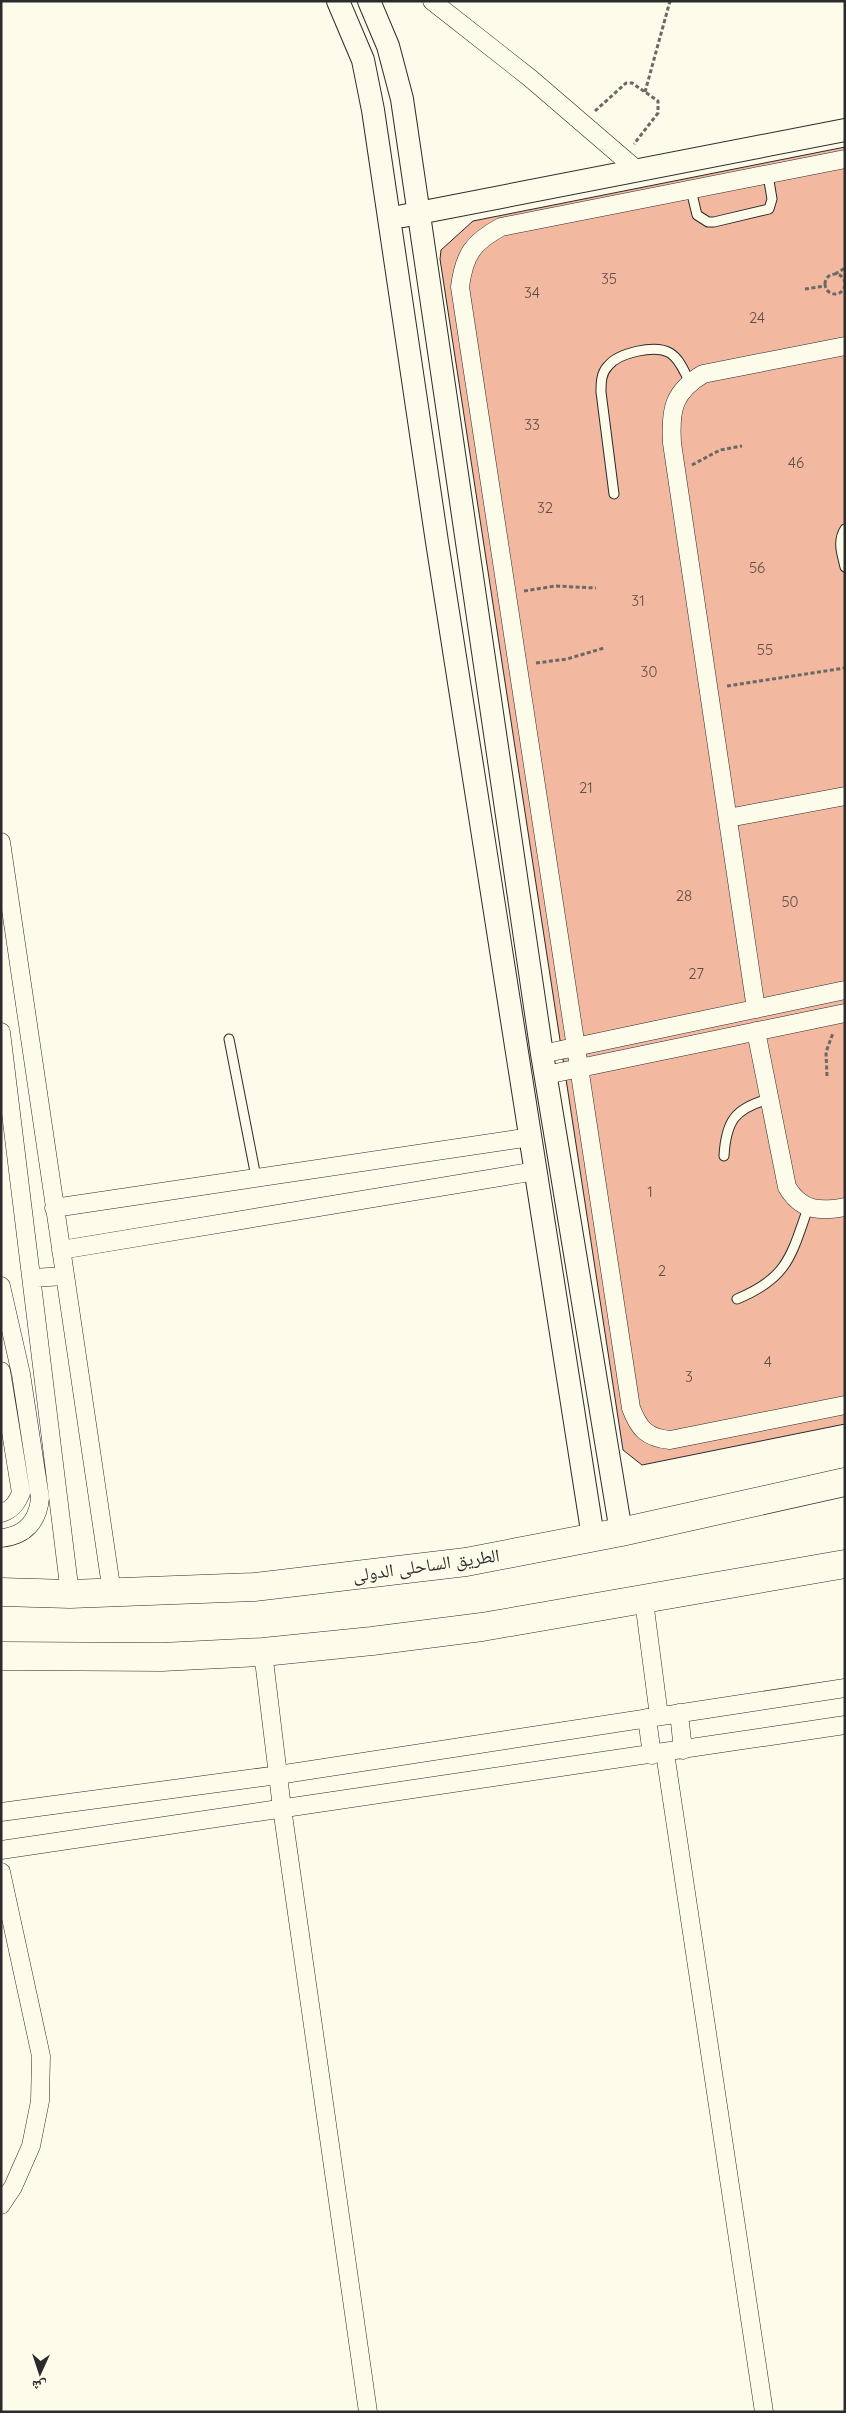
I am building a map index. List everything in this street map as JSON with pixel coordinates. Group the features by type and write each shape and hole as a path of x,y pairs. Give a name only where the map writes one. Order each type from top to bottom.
{"highway":[{"name":"الطريق الساحلى الدولى","path":"1,1592 70,1594 254,1587 466,1562 621,1532 845,1482"},
{"path":"1,1656 162,1658 262,1652 482,1627 644,1601 845,1564"}],"street":[{"path":"338,1 364,60 593,1537"},
{"path":"369,1 388,46 402,99 417,213 544,1064 621,1532"},
{"path":"432,1 630,164"},
{"path":"390,218 630,164 845,130"},
{"path":"845,159 501,227 484,236 470,250 462,268 461,297 631,1408 636,1421 644,1432 656,1439 670,1440 845,1405"},
{"path":"756,1009 672,443 671,415 681,391 690,382 703,374 718,369 845,346"},
{"path":"728,818 845,796"},
{"path":"1,842 112,1593"},
{"path":"544,1064 577,1046 845,990"},
{"path":"544,1064 580,1068 843,1014"},
{"path":"756,1031 787,1187 792,1196 808,1208 819,1211 845,1207"},
{"path":"1,1032 7,1077 9,1169 33,1278 70,1594"},
{"path":"7,1077 35,1071"},
{"path":"54,1208 531,1137"},
{"path":"61,1250 536,1172"},
{"path":"33,1278 64,1276"},
{"path":"1,1286 21,1374 39,1484 39,1512 33,1522 24,1532 12,1537 1,1538"},
{"path":"1,1371 20,1484 18,1501 6,1510 33,1522"},
{"path":"644,1601 653,1717 658,1754 764,2412"},
{"path":"262,1652 282,1808 368,2412"},
{"path":"1,1812 278,1775 845,1688"},
{"path":"679,1714 683,1750"},
{"path":"1,1850 845,1725"},
{"path":"1,1872 41,2056 40,2101 31,2146 13,2188 1,2205"}],"lane":[{"path":"691,190 697,215 708,222 714,222 769,209 772,199 768,175"},
{"path":"614,494 601,392 601,378 607,366 618,357 660,349 670,353 678,360 690,382"},
{"path":"845,529 840,536 845,567"},
{"path":"229,1039 256,1177"},
{"path":"724,1156 725,1136 734,1118 749,1104 770,1099"},
{"path":"737,1299 761,1289 780,1273 792,1252 808,1208"}],"path":[{"path":"645,92 670,1"},
{"path":"582,123 626,82 632,83 658,101 658,113 630,164"},
{"path":"825,286 827,279 845,268"},
{"path":"825,286 831,294 844,289 844,279 834,275"},
{"path":"805,289 825,286"},
{"path":"677,474 720,450 742,446"},
{"path":"507,594 555,586 596,588"},
{"path":"518,666 567,659 604,648"},
{"path":"708,689 845,668"},
{"path":"827,1076 826,1052 843,1014"}],"building":[{"path":"845,147 845,1424 642,1465 623,1450 440,259 441,250 473,221"}]}
